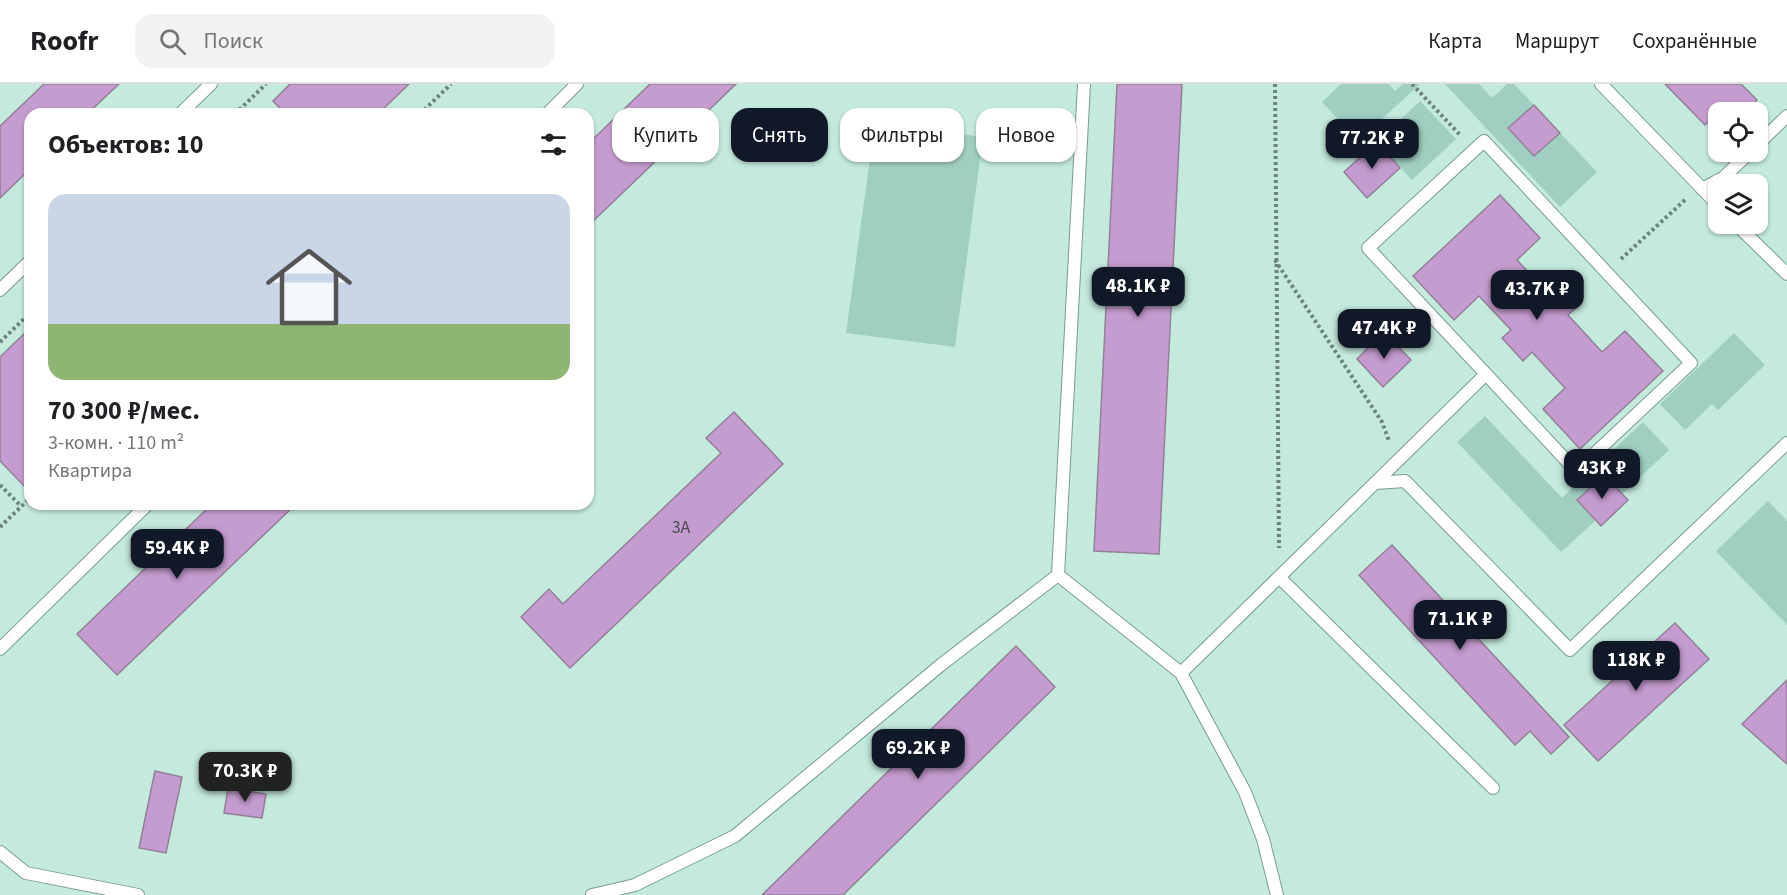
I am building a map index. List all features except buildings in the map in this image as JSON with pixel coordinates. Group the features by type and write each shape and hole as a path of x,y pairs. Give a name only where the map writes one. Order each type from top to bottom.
{"lane":[{"path":"186,108 211,84"},
{"path":"553,108 578,84"},
{"path":"592,895 635,885 735,836 942,664 1058,575 1084,84"},
{"path":"1601,84 1708,195"},
{"path":"1768,134 1787,116"},
{"path":"1484,141 1691,363 1576,471 1368,249 1474,150 1484,141"},
{"path":"1702,189 1724,178 1740,162"},
{"path":"1746,234 1787,274"},
{"path":"0,290 24,267"},
{"path":"1181,673 1486,374"},
{"path":"1375,483 1405,481 1570,650 1787,443"},
{"path":"0,649 142,510"},
{"path":"1058,575 1181,673 1245,792 1265,845 1277,895"},
{"path":"1279,577 1493,788"},
{"path":"0,852 26,873 138,895"}],"path":[{"path":"241,108 266,84"},
{"path":"426,108 451,84"},
{"path":"1275,84 1279,577"},
{"path":"1412,84 1474,150"},
{"path":"1607,273 1689,196 1702,189"},
{"path":"1275,260 1382,422 1397,461"},
{"path":"0,342 24,319"},
{"path":"0,485 21,506"},
{"path":"0,527 24,503"}],"green space":[{"path":"1341,84 1389,84 1395,91 1403,84 1420,84 1358,141 1322,102"},
{"path":"1445,84 1479,84 1492,98 1507,84 1514,84 1534,105 1508,129 1534,156 1560,133 1597,172 1560,207"},
{"path":"1420,101 1456,139 1412,180 1377,142"},
{"path":"964,134 976,136 976,162 980,162 955,347 846,333 870,162 964,162"},
{"path":"1734,333 1765,365 1718,410 1712,404 1685,430 1660,404"},
{"path":"1485,416 1562,498 1643,422 1669,450 1622,494 1603,475 1577,499 1596,520 1561,552 1457,442"},
{"path":"1768,501 1787,521 1787,625 1716,551"}]}
